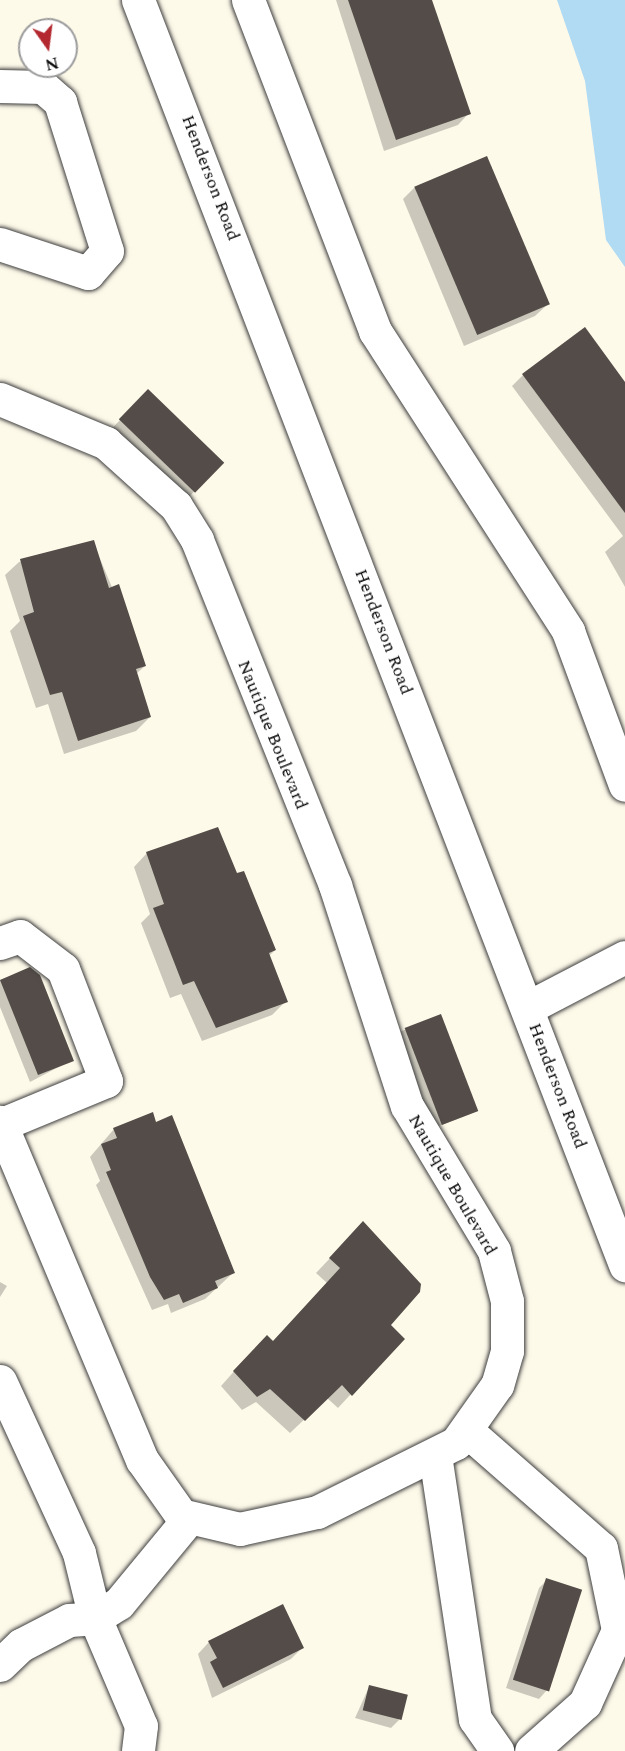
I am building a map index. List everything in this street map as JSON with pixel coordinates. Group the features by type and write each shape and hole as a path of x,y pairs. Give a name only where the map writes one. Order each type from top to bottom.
{"street":[{"name":"Henderson Road","path":"138,0 625,1265"},
{"path":"248,0 375,331 568,631 625,785"},
{"path":"0,86 43,87 60,102 106,251 88,273 0,244"},
{"name":"Nautique Boulevard","path":"0,399 106,443 176,506 196,540 335,885 407,1106 494,1251 507,1301 507,1351 497,1385 466,1430 435,1455 364,1492 275,1524 240,1529 189,1518 163,1496 142,1460 0,1124"},
{"path":"0,943 20,936 63,969 106,1081 0,1124"},
{"path":"527,1008 625,957"},
{"path":"0,1381 79,1553 95,1618 141,1726 138,1751"},
{"path":"466,1430 601,1548 618,1630 585,1703 531,1751"},
{"path":"435,1455 475,1719 497,1751"},
{"path":"0,1665 21,1645 69,1620 95,1618 132,1588 189,1518"}],"water":[{"path":"557,0 625,0 625,267 606,240 585,81"}],"building":[{"path":"348,0 432,0 471,114 396,140"},
{"path":"487,156 550,304 477,335 414,187"},
{"path":"585,327 625,382 625,513 522,374"},
{"path":"148,389 224,463 195,493 119,419"},
{"path":"94,540 109,588 119,584 146,666 136,669 151,717 78,741 62,692 50,695 23,616 34,612 20,559"},
{"path":"218,827 237,873 244,871 276,950 269,953 288,1002 216,1028 194,981 183,985 153,908 164,904 146,852"},
{"path":"30,967 40,975 74,1061 38,1075 0,980"},
{"path":"441,1014 478,1111 442,1125 405,1028"},
{"path":"153,1112 156,1122 172,1115 235,1273 215,1281 218,1288 183,1303 179,1294 164,1300 150,1277 106,1172 111,1170 101,1144 117,1138 113,1128"},
{"path":"363,1221 421,1284 420,1292 391,1325 405,1339 352,1396 342,1385 305,1421 270,1389 257,1397 233,1371 267,1335 273,1341 340,1268 329,1258"},
{"path":"546,1578 582,1590 549,1692 513,1680"},
{"path":"283,1604 304,1648 223,1688 210,1662 217,1658 208,1641"},
{"path":"369,1685 408,1695 402,1720 363,1710"}]}
